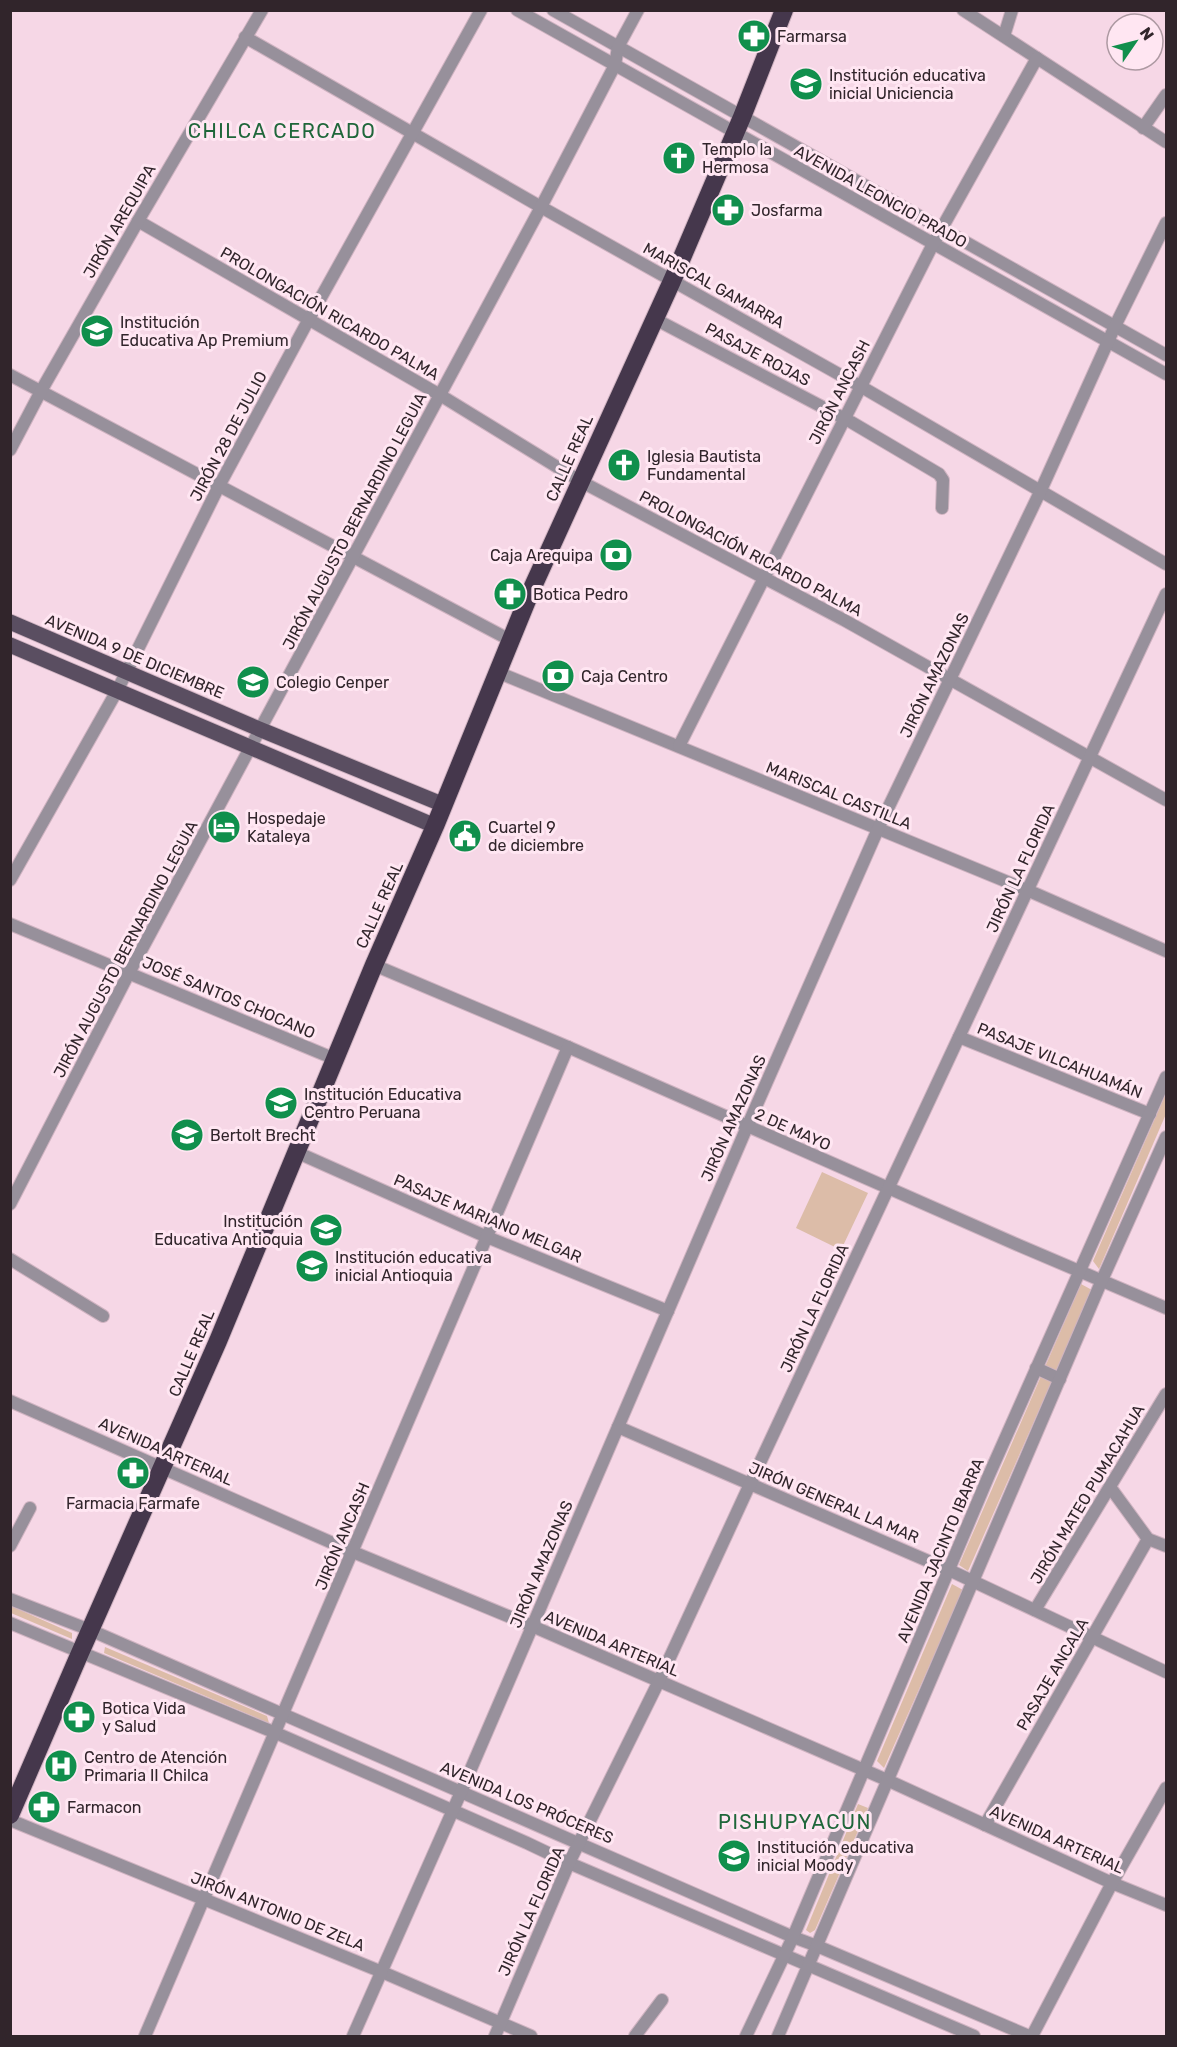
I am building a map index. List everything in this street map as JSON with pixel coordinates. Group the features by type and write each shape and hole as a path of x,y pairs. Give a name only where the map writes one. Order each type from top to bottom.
{"highway":[{"name":"CALLE REAL","path":"10,1817 218,1341 374,965 444,805 510,640 672,281 784,10"}],"main road":[{"name":"AVENIDA 9 DE DICIEMBRE","path":"10,622 444,805"},
{"path":"10,645 118,689 435,826"}],"street":[{"name":"JIRÓN AREQUIPA","path":"10,450 138,221 262,10"},
{"name":"JIRÓN 28 DE JULIO","path":"10,880 118,689 219,486 309,320 482,10"},
{"name":"AVENIDA LEONCIO PRADO","path":"518,10 615,65 738,124 941,229 1167,355"},
{"name":"AVENIDA LEONCIO PRADO","path":"553,10 618,47 933,244 1167,374"},
{"name":"JIRÓN AUGUSTO BERNARDINO LEGUIA","path":"10,1204 129,973 541,207 615,65 618,47 638,10"},
{"path":"963,10 1167,142"},
{"path":"1004,36 1012,10"},
{"name":"MARISCAL GAMARRA","path":"245,37 860,386 1167,564"},
{"name":"JIRÓN ANCASH","path":"679,746 933,244 1037,58"},
{"path":"1143,128 1167,95"},
{"name":"PROLONGACIÓN RICARDO PALMA","path":"138,221 440,395 580,481 844,620 1167,800"},
{"name":"JIRÓN AMAZONAS","path":"353,2037 878,829 1041,490 1115,326 1167,223"},
{"name":"PASAJE ROJAS","path":"655,319 844,418 939,474 943,480 942,508"},
{"path":"10,375 354,555 510,640"},
{"name":"JIRÓN LA FLORIDA","path":"495,2037 569,1863 659,1681 1167,594"},
{"name":"MARISCAL CASTILLA","path":"497,672 1027,890 1167,951"},
{"name":"JOSÉ SANTOS CHOCANO","path":"10,924 335,1059"},
{"name":"2 DE MAYO","path":"374,965 1167,1308"},
{"name":"PASAJE VILCAHUAMÁN","path":"959,1037 1150,1114"},
{"name":"JIRÓN ANCASH","path":"145,2037 568,1047"},
{"name":"AVENIDA JACINTO IBARRA","path":"746,2037 793,1937 1036,1368 1167,1077"},
{"path":"778,2037 1059,1379 1167,1137"},
{"name":"PASAJE MARIANO MELGAR","path":"296,1152 487,1237 668,1311"},
{"path":"10,1259 103,1316"},
{"path":"1036,1368 1059,1379"},
{"name":"AVENIDA ARTERIAL","path":"10,1401 353,1552 532,1626 887,1780 1167,1905"},
{"name":"JIRÓN MATEO PUMACAHUA","path":"1035,1610 1165,1402"},
{"name":"JIRÓN GENERAL LA MAR","path":"618,1427 949,1570 1167,1672"},
{"path":"1110,1487 1148,1539 1167,1546"},
{"path":"10,1545 30,1508"},
{"name":"PASAJE ANCALA","path":"985,1825 1148,1539"},
{"name":"AVENIDA LOS PRÓCERES","path":"10,1599 90,1630 580,1842 793,1937 1031,2037"},
{"path":"10,1623 276,1733 569,1863 974,2037"},
{"path":"1031,2037 1112,1882 1167,1788"},
{"name":"JIRÓN ANTONIO DE ZELA","path":"10,1817 382,1972 531,2037"},
{"path":"635,2037 662,2000"}],"shaded area":[{"path":"1166,1093 1166,1114 1099,1269 1093,1261"},
{"path":"822,1172 868,1193 841,1250 796,1228"},
{"path":"1081,1284 1092,1290 968,1571 959,1565"},
{"path":"952,1584 963,1590 884,1768 877,1761"},
{"path":"11,1606 72,1633 72,1639 11,1613"},
{"path":"105,1647 267,1716 269,1723 104,1653"},
{"path":"858,1804 868,1808 815,1930 810,1933 806,1930"}],"place":[{"name":"Farmarsa","path":"754,36"},
{"name":"Institución educativa inicial Uniciencia","path":"806,84"},
{"name":"Templo la Hermosa","path":"679,158"},
{"name":"Josfarma","path":"728,210"},
{"name":"Institución Educativa Ap Premium","path":"97,331"},
{"name":"Iglesia Bautista Fundamental","path":"624,465"},
{"name":"Caja Arequipa","path":"616,555"},
{"name":"Botica Pedro","path":"510,594"},
{"name":"Caja Centro","path":"558,676"},
{"name":"Colegio Cenper","path":"253,682"},
{"name":"Hospedaje Kataleya","path":"224,827"},
{"name":"Cuartel 9 de diciembre","path":"465,836"},
{"name":"Institución Educativa Centro Peruana","path":"281,1103"},
{"name":"Bertolt Brecht","path":"187,1135"},
{"name":"Institución Educativa Antioquia","path":"326,1230"},
{"name":"Institución educativa inicial Antioquia","path":"312,1266"},
{"name":"Farmacia Farmafe","path":"133,1473"},
{"name":"Botica Vida y Salud","path":"79,1717"},
{"name":"Centro de Atención Primaria II Chilca","path":"61,1766"},
{"name":"Farmacon","path":"44,1807"},
{"name":"Institución educativa inicial Moody","path":"734,1856"}],"district":[{"name":"CHILCA CERCADO","path":"282,131"},
{"name":"PISHUPYACUN","path":"795,1822"}]}
